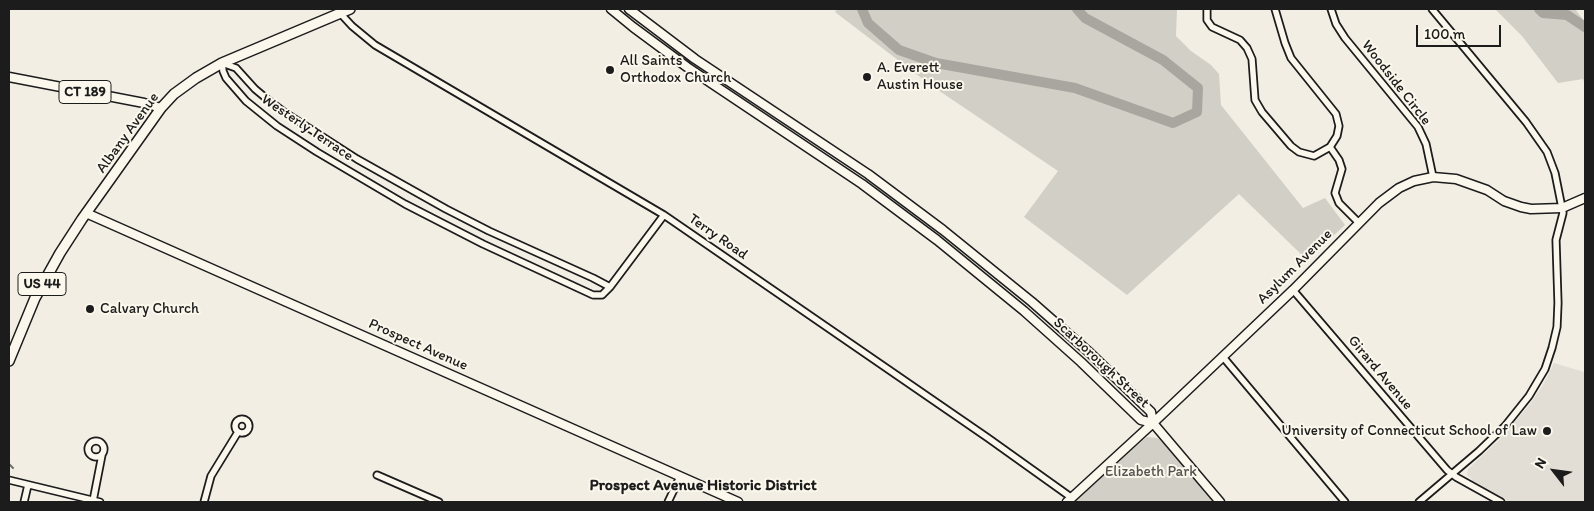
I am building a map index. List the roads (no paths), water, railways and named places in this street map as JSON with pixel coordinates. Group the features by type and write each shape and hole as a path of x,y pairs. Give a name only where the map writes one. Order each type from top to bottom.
{"highway":[{"name":"Albany Avenue","path":"9,361 44,281 86,213 161,108 184,86 222,63 350,9"}],"main road":[{"name":"Scarborough Street","path":"611,9 688,67 862,184 936,240 1024,311 1082,362 1141,420 1153,423 1151,412 1090,353 1032,302 943,230 868,174 695,58 629,9"},
{"path":"633,27 640,18"},
{"path":"688,67 695,58"},
{"name":"CT 189","path":"9,77 144,103 161,108"},
{"path":"776,125 782,116"},
{"path":"862,184 868,174"},
{"name":"Asylum Avenue","path":"1070,500 1293,290 1379,203 1399,188 1414,181 1432,177 1456,179 1470,183 1504,201 1521,207 1547,209 1562,208 1585,198"},
{"name":"Prospect Avenue","path":"86,213 738,502"},
{"path":"936,240 943,230"},
{"path":"1024,311 1032,302"},
{"path":"1082,362 1090,353"},
{"path":"1153,423 1220,502"}],"street":[{"path":"1207,9 1207,20 1212,27 1240,40 1247,48 1252,59 1254,100 1291,146 1299,152 1314,156 1330,147 1336,136 1339,126 1336,114 1292,58 1285,43 1275,9"},
{"name":"Woodside Circle","path":"1331,9 1336,24 1345,38 1418,127 1426,144 1432,177"},
{"path":"1419,502 1479,451 1505,426 1528,398 1545,369 1557,327 1556,240 1562,218 1562,208 1552,164 1543,146 1526,122 1432,9"},
{"name":"Terry Road","path":"340,13 374,46 664,215 988,438 1070,500"},
{"name":"Westerly Terrace","path":"222,63 236,68 268,100 357,159 446,209 610,287 602,295 593,294 483,244 405,204 277,126 246,101 226,78 222,63"},
{"path":"1330,147 1339,160 1342,169 1335,193 1339,203 1359,224"},
{"path":"610,287 664,215"},
{"name":"Girard Avenue","path":"1293,290 1430,452 1452,474 1501,502"},
{"path":"1223,356 1345,502"},
{"path":"204,502 211,476 238,432"},
{"path":"93,501 102,454"},
{"path":"377,475 439,502"},
{"path":"668,502 680,477"},
{"path":"9,480 100,502"},
{"path":"24,502 28,485"}],"waterway":[{"path":"862,9 868,23 899,50 936,63 1075,88 1173,123 1197,112 1198,88 1163,60 1085,18 1077,9"},
{"path":"1539,9 1543,13 1567,15 1585,27"},
{"path":"9,464 13,468"}],"place":[{"name":"All Saints Orthodox Church","path":"610,70"},
{"name":"A. Everett Austin House","path":"867,77"},
{"name":"Calvary Church","path":"90,309"},
{"name":"University of Connecticut School of Law","path":"1547,431"}],"district":[{"name":"Prospect Avenue Historic District","path":"703,486"}],"park label":[{"name":"Elizabeth Park","path":"1151,472"}]}
